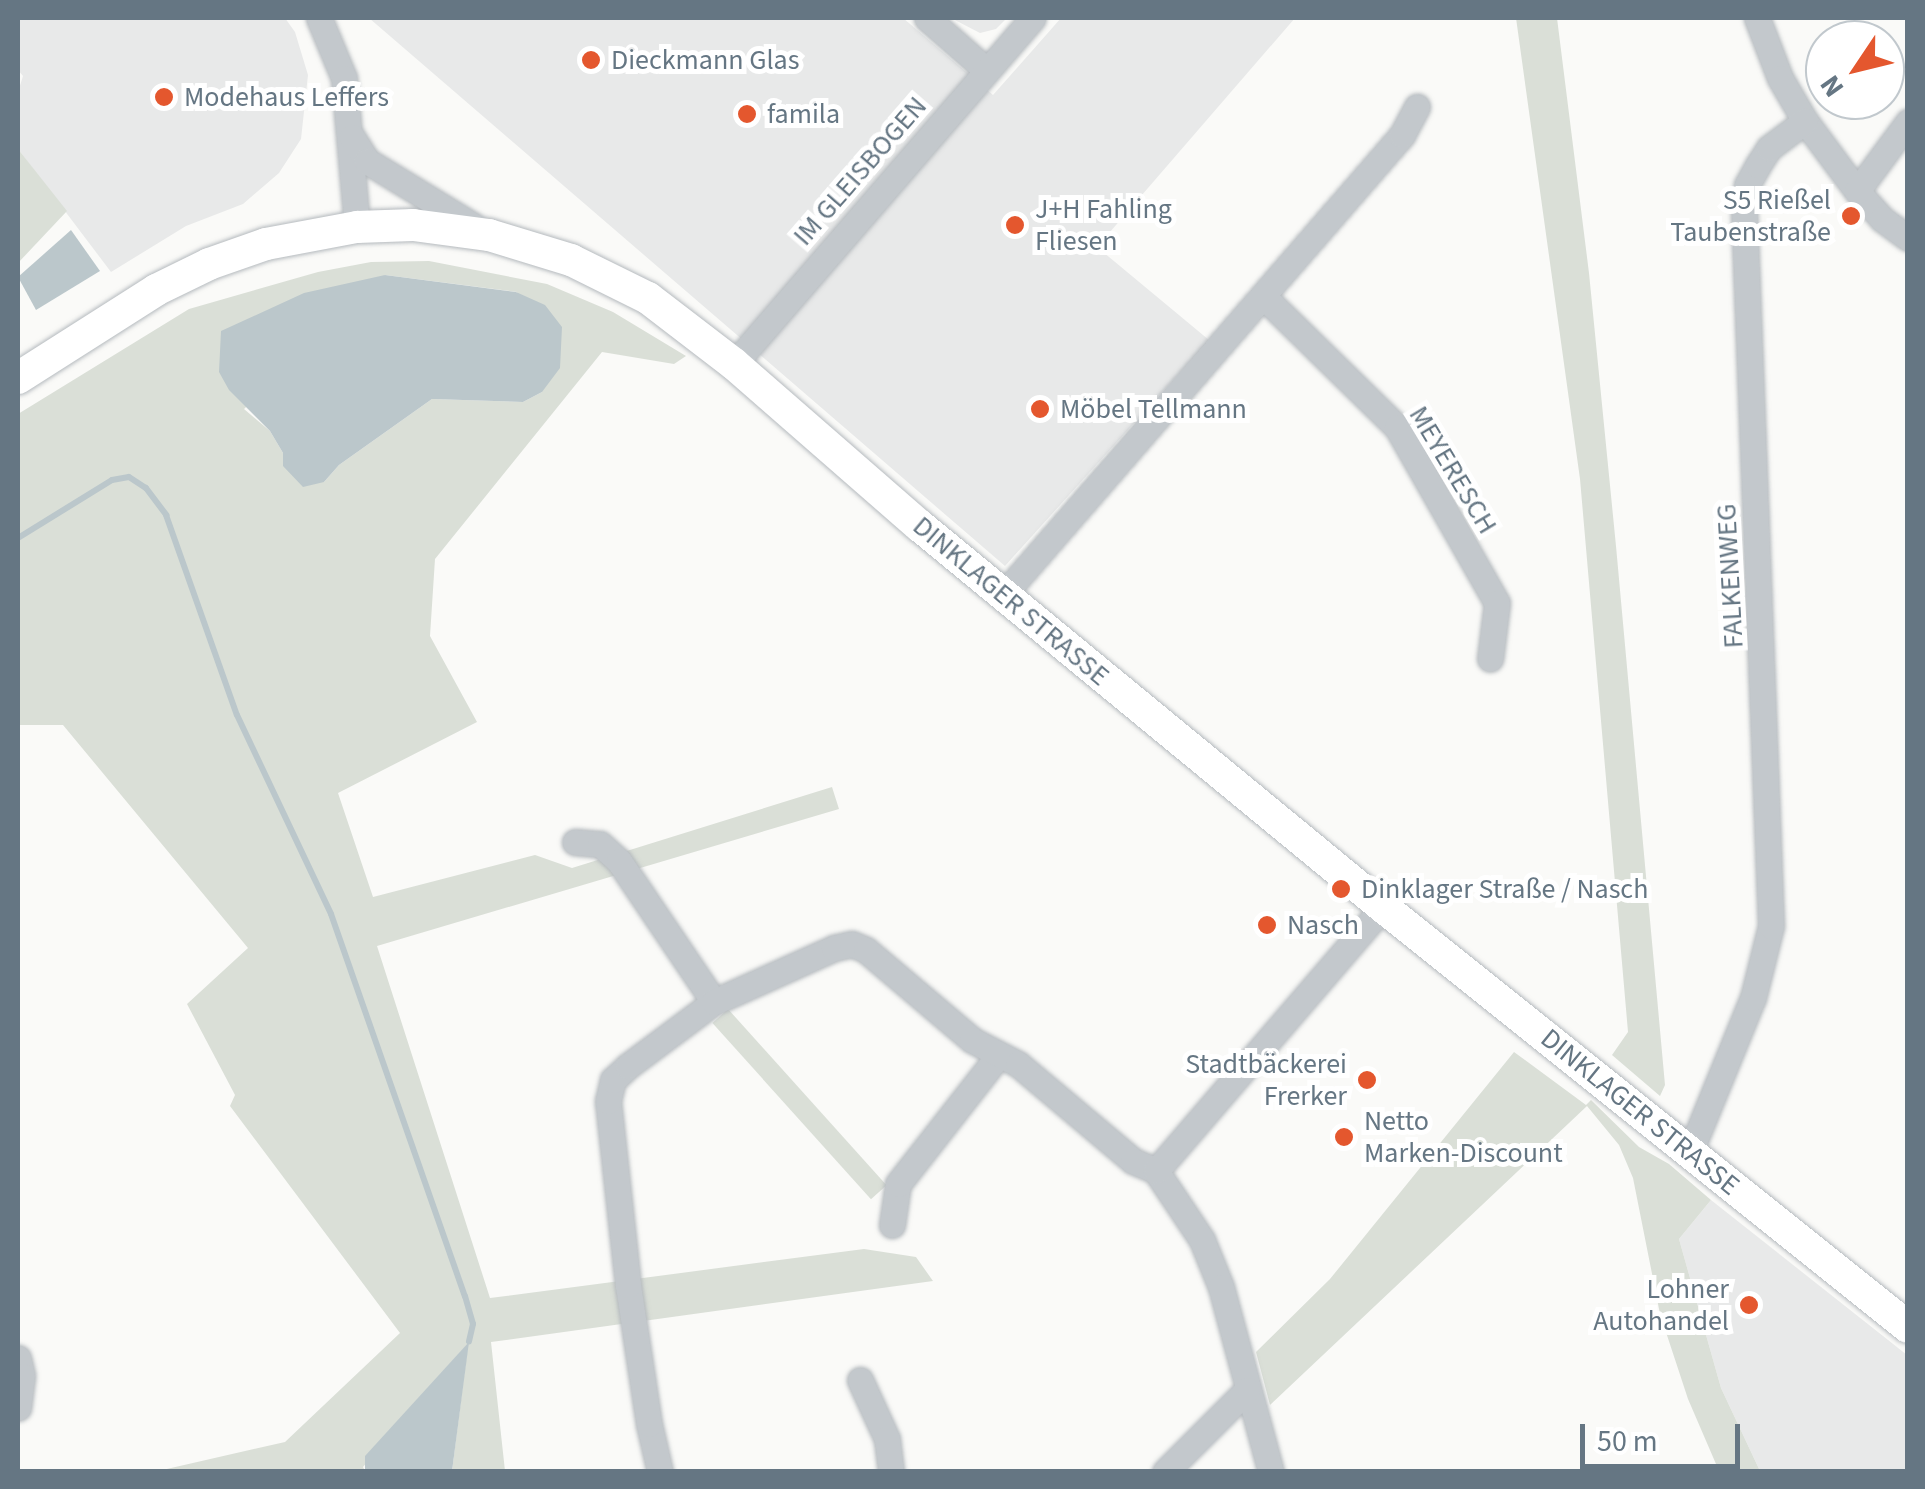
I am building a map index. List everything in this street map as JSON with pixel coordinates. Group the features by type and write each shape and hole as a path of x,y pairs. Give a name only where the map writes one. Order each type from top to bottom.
{"main road":[{"name":"DINKLAGER STRASSE","path":"18,378 156,290 208,264 266,244 358,227 413,225 489,235 571,260 648,298 734,364 1004,595 1383,906 1908,1326"}],"street":[{"path":"319,18 334,43 344,78 358,227"},
{"path":"926,18 986,70"},
{"name":"IM GLEISBOGEN","path":"734,364 1032,18"},
{"path":"1758,18 1780,78 1805,121 1882,219 1908,238"},
{"path":"1004,595 1402,135 1416,107"},
{"name":"FALKENWEG","path":"1690,1152 1753,998 1771,926 1744,209 1748,185 1758,165 1785,134 1805,121"},
{"path":"1857,190 1908,122"},
{"path":"349,133 367,161 489,235"},
{"name":"MEYERESCH","path":"1262,296 1397,427 1497,603 1490,659"},
{"path":"575,842 600,844 619,861 714,1002"},
{"path":"1156,1171 1383,906"},
{"path":"660,1472 648,1424 628,1285 608,1101 613,1080 714,1002 834,948 852,944 866,950 998,1056 1018,1064 1133,1161 1156,1171 1202,1240 1221,1286 1270,1472"},
{"path":"892,1224 898,1184 998,1056"},
{"path":"18,1358 22,1376 18,1408"},
{"path":"860,1380 887,1439 891,1472"},
{"path":"1165,1472 1248,1390"}],"shaded area":[{"path":"18,18 285,18 295,32 308,75 301,139 279,173 243,204 186,226 111,272 18,149 18,92 23,76 18,70"},
{"path":"369,18 903,18 993,95 1061,18 1295,18 1097,247 1209,340 1005,566"},
{"path":"951,18 1007,18 996,29 980,33"},
{"path":"1516,18 1557,18 1589,273 1616,546 1665,1085 1660,1096 1612,1055 1628,1032 1580,479"},
{"path":"18,149 67,211 18,263"},
{"path":"71,230 100,271 36,310 18,277"},
{"path":"429,261 547,284 613,312 686,356 674,364 602,352 435,559 430,636 477,722 338,793 373,897 535,855 572,868 832,787 839,809 377,946 490,1298 864,1249 916,1257 933,1281 491,1342 505,1471 452,1471 468,1345 363,1467 365,1471 158,1471 285,1442 400,1333 230,1106 235,1095 187,1004 248,948 63,725 18,725 18,414 189,309 318,272 371,262","holes":["385,275 517,292 542,392 523,402 432,399 339,465 324,482 283,453 270,431 244,409"]},
{"path":"385,275 516,292 545,305 562,327 560,368 542,392 523,402 432,399 339,465 324,482 303,487 283,466 283,453 270,431 229,390 219,372 221,331 304,293"},
{"path":"728,1009 887,1185 871,1199 712,1023"},
{"path":"1514,1052 1586,1105 1591,1100 1639,1147 1669,1164 1711,1200 1679,1239 1721,1388 1760,1471 1719,1471 1688,1399 1660,1314 1633,1178 1619,1145 1587,1106 1270,1405 1256,1352 1330,1279"},
{"path":"1711,1200 1907,1355 1907,1471 1760,1471 1721,1388 1679,1239"},
{"path":"469,1342 452,1471 365,1471 365,1456"}],"waterway":[{"path":"18,538 112,480 129,477 146,488 166,515 237,715 331,914 465,1296 473,1324 469,1342"}],"place":[{"name":"Dieckmann Glas","path":"591,60"},
{"name":"Modehaus Leffers","path":"164,97"},
{"name":"famila","path":"747,114"},
{"name":"S5 Rießel Taubenstraße","path":"1851,216"},
{"name":"J+H Fahling Fliesen","path":"1015,225"},
{"name":"Möbel Tellmann","path":"1040,409"},
{"name":"Dinklager Straße / Nasch","path":"1341,889"},
{"name":"Nasch","path":"1267,925"},
{"name":"Stadtbäckerei Frerker","path":"1367,1080"},
{"name":"Netto Marken-Discount","path":"1344,1137"},
{"name":"Lohner Autohandel","path":"1749,1305"}]}
